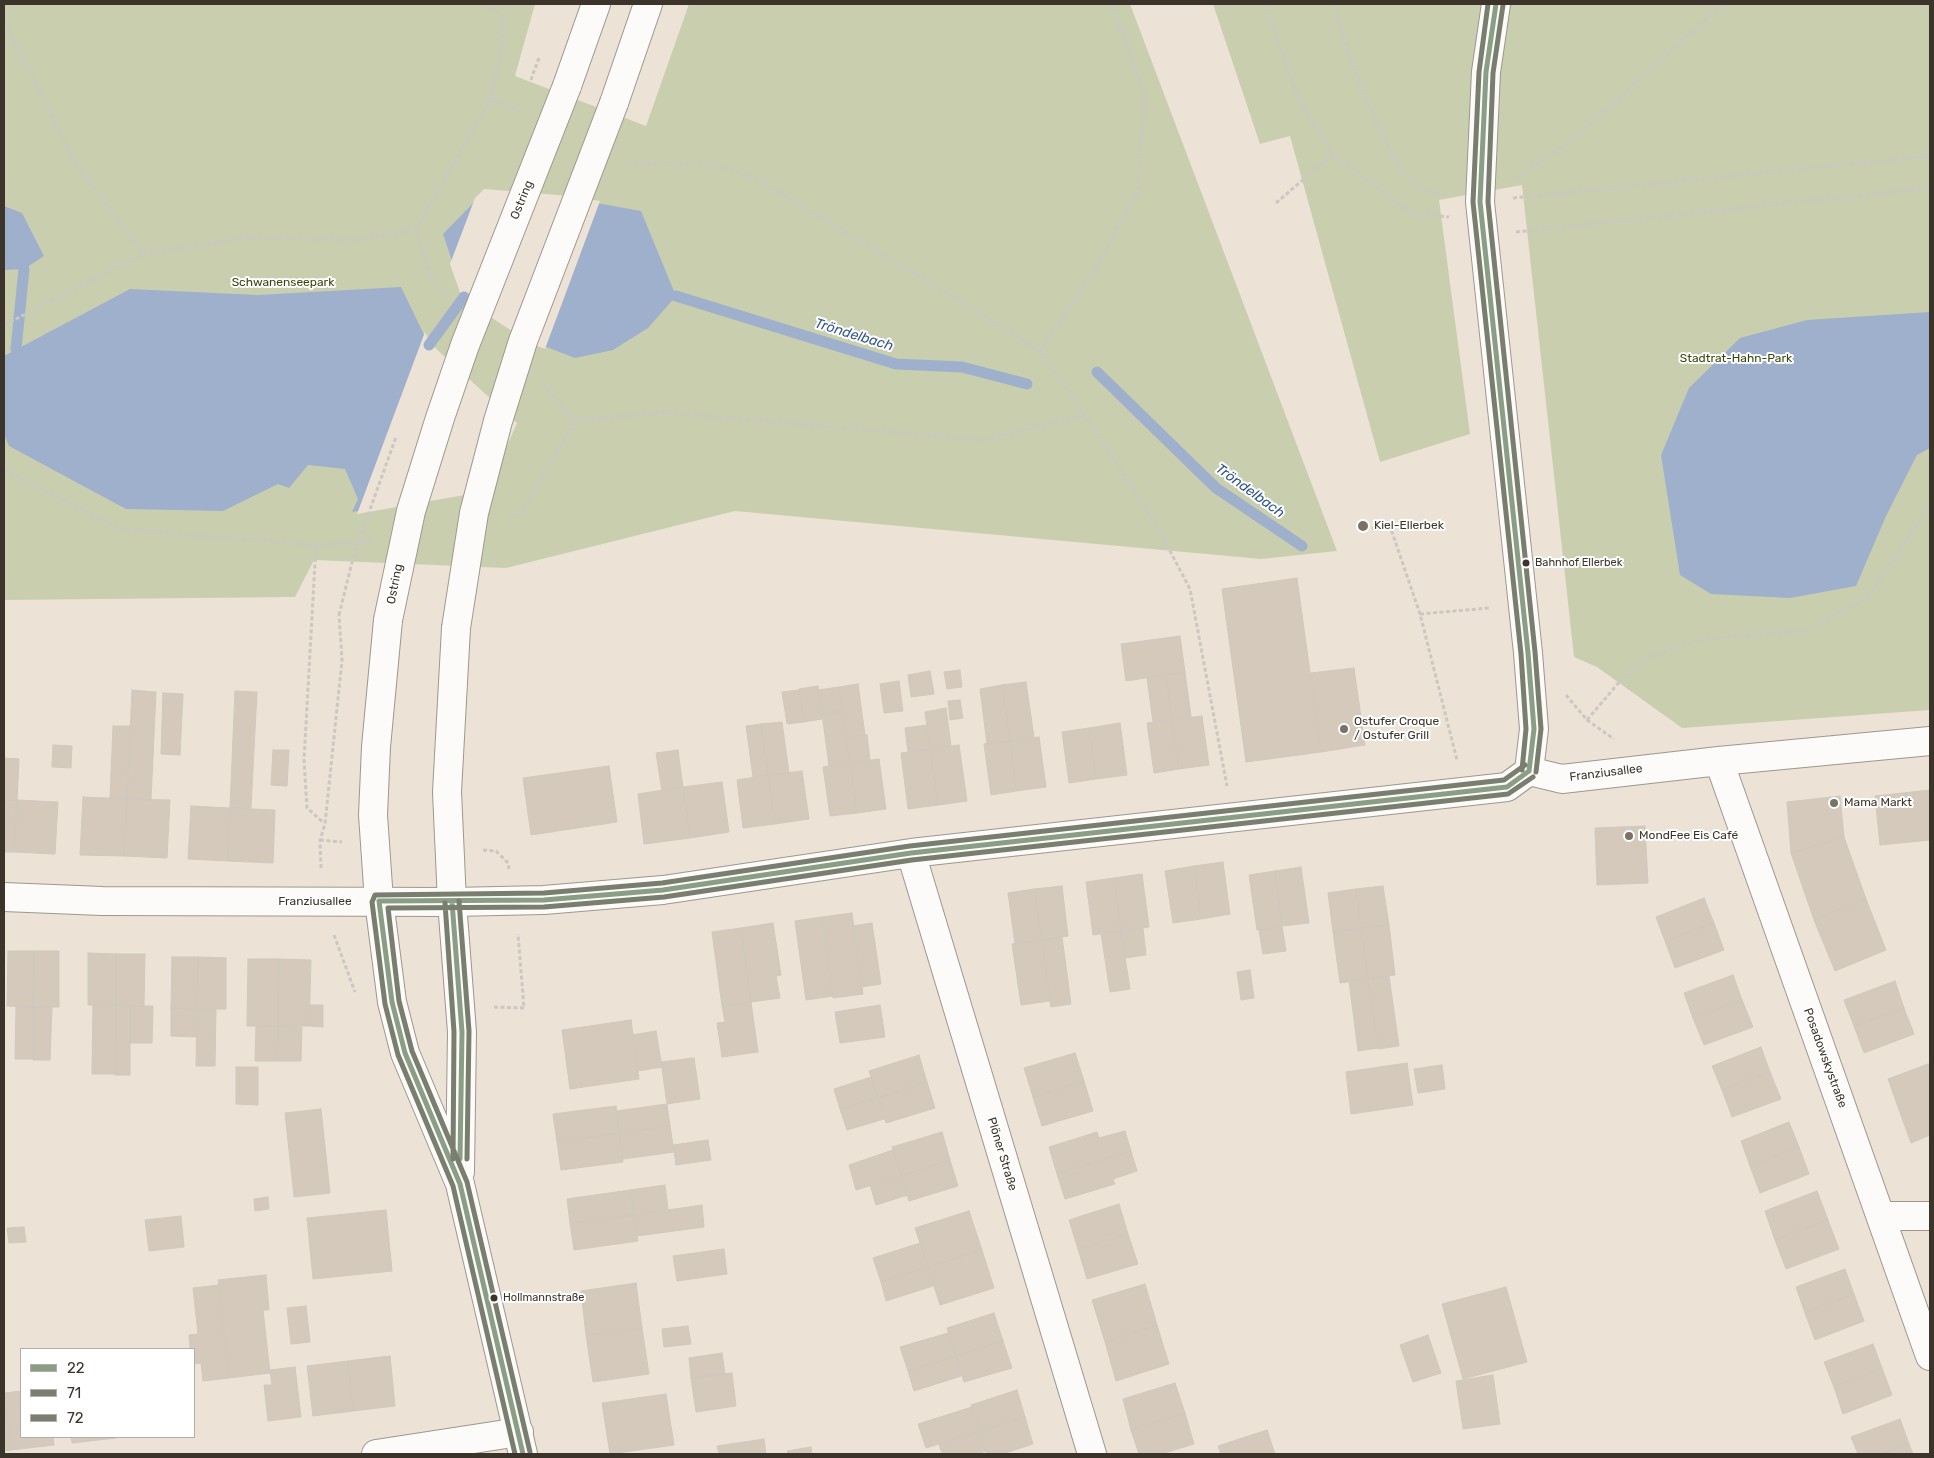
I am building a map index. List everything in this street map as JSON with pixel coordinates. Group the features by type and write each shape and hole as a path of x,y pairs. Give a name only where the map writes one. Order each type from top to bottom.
{"main road":[{"name":"Ostring","path":"521,1443 460,1184 405,1053 392,1002 379,902 373,814 380,699 388,620 411,511 465,345 567,86 596,4"},
{"name":"Ostring","path":"460,1184 462,1032 452,902 447,792 456,628 474,513 498,421 523,341 614,103 648,4"},
{"path":"1496,4 1486,72 1480,199 1528,653 1534,729 1529,771"},
{"name":"Franziusallee","path":"4,897 102,901 452,902 544,900 663,890 911,853 1507,787 1529,771 1562,779 1719,761 1930,741"},
{"name":"Posadowskystraße","path":"1719,761 1930,1356"},
{"name":"Plöner Straße","path":"911,853 1092,1454"},
{"path":"1881,1216 1930,1216"},
{"path":"376,1454 521,1443"}],"path":[{"path":"432,280 416,229 491,98 502,45 503,14 486,4"},
{"path":"1040,351 1095,270 1137,192 1146,94 1111,4"},
{"path":"1265,4 1298,98 1333,154 1411,213 1454,217 1572,141 1723,4"},
{"path":"1335,4 1347,51 1375,120 1400,169 1423,190 1460,199 1480,199 1930,156"},
{"path":"4,21 75,163 144,254"},
{"path":"491,98 526,115"},
{"path":"1276,203 1333,154"},
{"path":"620,161 629,165 709,163 753,177 1040,351 1086,415 1159,530 1190,589 1233,816"},
{"path":"1483,236 1930,188"},
{"path":"4,326 144,254 242,238 362,240 416,229"},
{"path":"505,522 522,512 576,421 664,412 982,440 1086,415"},
{"path":"4,470 120,529 316,545 373,542"},
{"path":"1587,720 1621,680 1646,658 1701,639 1808,630 1868,597 1930,505"},
{"path":"1372,529 1389,524 1420,614 1466,792"},
{"path":"316,545 304,760 307,808 324,824"},
{"path":"1420,614 1523,606"},
{"path":"1528,653 1587,720 1653,768"}],"green space":[{"name":"Schwanenseepark","path":"4,4 535,4 515,76 646,126 689,4 1130,4 1337,551 1261,559 735,511 506,568 314,560 295,597 4,600"},
{"name":"Stadtrat-Hahn-Park","path":"1213,4 1930,4 1930,710 1682,728 1597,667 1574,657 1522,185 1439,200 1470,434 1380,462 1290,136 1260,144"}],"water":[{"path":"485,191 569,198 641,211 676,296 648,328 613,350 575,358 531,341 464,297 443,234"},
{"path":"4,206 22,213 44,256 24,269 4,270"},
{"path":"401,287 429,345 486,489 352,512 358,499 345,469 308,465 289,488 278,484 223,511 126,509 9,446 4,434 4,356 130,289 258,295"},
{"path":"1930,312 1930,448 1917,455 1886,516 1856,586 1790,598 1711,594 1680,575 1661,455 1689,388 1740,338 1807,320"}],"pier":[{"path":"484,189 570,196 600,201 545,349 530,343 462,298 450,264 475,198"},
{"path":"425,332 431,344 517,423 487,491 357,514"}],"building":[{"path":"1297,578 1321,752 1246,762 1222,589"},
{"path":"1180,636 1185,672 1126,681 1121,644"},
{"path":"1354,668 1365,745 1321,752 1311,673"},
{"path":"960,670 962,687 947,689 944,672"},
{"path":"930,671 934,694 911,697 908,675"},
{"path":"1185,672 1191,717 1172,720 1166,675"},
{"path":"1166,675 1172,720 1153,722 1147,678"},
{"path":"899,681 903,711 884,713 880,684"},
{"path":"1026,682 1034,737 1010,741 1002,685"},
{"path":"858,684 865,735 846,737 839,687"},
{"path":"1002,685 1010,741 987,744 980,689"},
{"path":"818,686 822,719 804,722 799,689"},
{"path":"839,687 842,711 822,714 818,690"},
{"path":"132,690 156,692 151,800 127,799"},
{"path":"799,690 804,722 787,724 782,692"},
{"path":"235,691 257,692 251,808 230,808"},
{"path":"163,693 183,694 180,755 161,754"},
{"path":"960,700 963,718 950,720 948,701"},
{"path":"946,708 951,746 930,749 925,712"},
{"path":"842,711 850,763 829,766 822,714"},
{"path":"1202,716 1209,765 1179,769 1172,720"},
{"path":"1172,720 1179,769 1154,773 1147,723"},
{"path":"782,722 789,773 768,775 761,724"},
{"path":"1120,723 1127,775 1096,779 1089,728"},
{"path":"761,724 768,775 753,777 746,726"},
{"path":"927,725 930,749 908,752 905,728"},
{"path":"113,726 130,726 127,799 110,798"},
{"path":"1089,728 1096,779 1069,783 1062,732"},
{"path":"867,735 870,760 850,763 846,737"},
{"path":"1039,737 1046,787 1016,791 1010,741"},
{"path":"1010,741 1016,791 991,795 984,744"},
{"path":"53,745 72,746 71,768 52,767"},
{"path":"959,745 967,801 938,805 930,749"},
{"path":"930,749 938,805 908,809 901,753"},
{"path":"273,750 289,750 287,786 271,785"},
{"path":"678,750 683,787 662,791 656,753"},
{"path":"4,758 19,759 17,800 4,800"},
{"path":"879,759 886,809 857,813 850,763"},
{"path":"850,763 857,813 830,816 823,767"},
{"path":"609,766 617,822 531,835 523,778"},
{"path":"802,771 809,819 775,824 768,775"},
{"path":"768,775 775,824 743,828 737,780"},
{"path":"722,782 729,832 690,838 683,787"},
{"path":"683,787 690,838 644,844 638,794"},
{"path":"1930,790 1930,840 1880,845 1875,796"},
{"path":"1840,796 1844,837 1791,853 1787,802"},
{"path":"83,797 127,799 124,856 80,855"},
{"path":"127,799 170,800 167,858 124,856"},
{"path":"4,800 17,800 14,852 4,852"},
{"path":"17,800 58,802 55,854 14,852"},
{"path":"191,806 230,808 228,861 188,859"},
{"path":"230,808 275,810 273,863 228,861"},
{"path":"1645,826 1648,883 1597,885 1595,828"},
{"path":"1844,837 1866,899 1814,920 1791,853"},
{"path":"1223,862 1230,914 1201,919 1194,866"},
{"path":"1194,866 1201,919 1173,923 1165,871"},
{"path":"1301,867 1309,923 1282,926 1275,871"},
{"path":"1275,871 1282,926 1257,930 1249,875"},
{"path":"1142,874 1149,927 1121,931 1114,878"},
{"path":"1114,878 1121,931 1093,935 1086,882"},
{"path":"1062,886 1068,936 1042,940 1034,889"},
{"path":"1383,886 1389,925 1361,928 1356,889"},
{"path":"1034,889 1042,940 1015,944 1008,893"},
{"path":"1356,889 1361,928 1333,932 1328,893"},
{"path":"1704,898 1714,923 1665,941 1656,917"},
{"path":"1866,899 1886,950 1835,971 1814,920"},
{"path":"852,913 863,994 833,998 822,917"},
{"path":"822,917 833,996 806,1000 795,921"},
{"path":"773,923 781,975 776,976 780,998 751,1002 741,928"},
{"path":"872,923 881,984 862,987 853,926"},
{"path":"1714,923 1724,950 1675,968 1665,941"},
{"path":"1389,925 1395,975 1368,979 1361,928"},
{"path":"1282,926 1286,951 1263,954 1259,930"},
{"path":"741,928 751,1002 722,1006 712,932"},
{"path":"1143,928 1146,955 1125,958 1121,931"},
{"path":"1361,928 1368,979 1340,983 1333,932"},
{"path":"1121,931 1130,989 1110,992 1101,933"},
{"path":"1062,937 1071,1004 1051,1007 1042,940"},
{"path":"1042,940 1050,1001 1021,1005 1012,944"},
{"path":"8,951 34,951 33,1007 7,1006"},
{"path":"34,951 59,951 59,1007 33,1007"},
{"path":"88,953 116,954 116,1005 88,1005"},
{"path":"116,954 145,954 144,1006 116,1005"},
{"path":"172,957 198,957 197,1009 171,1008"},
{"path":"198,957 226,958 226,1009 197,1009"},
{"path":"248,959 279,959 278,1026 247,1026"},
{"path":"279,959 311,960 309,1026 278,1026"},
{"path":"1250,970 1254,998 1241,1000 1237,972"},
{"path":"1733,975 1742,1000 1693,1018 1684,993"},
{"path":"1389,976 1399,1046 1378,1049 1368,979"},
{"path":"1368,979 1378,1048 1358,1051 1349,981"},
{"path":"1895,981 1904,1008 1854,1026 1844,1000"},
{"path":"1742,1000 1753,1027 1704,1045 1693,1018"},
{"path":"751,1002 758,1052 722,1057 717,1023 725,1022 722,1006"},
{"path":"93,1005 116,1005 115,1074 92,1074"},
{"path":"116,1005 130,1006 130,1075 115,1075"},
{"path":"310,1005 323,1005 323,1027 309,1026"},
{"path":"880,1005 885,1037 840,1043 835,1012"},
{"path":"130,1006 153,1006 152,1043 130,1043"},
{"path":"16,1007 33,1007 33,1059 15,1059"},
{"path":"33,1007 52,1007 50,1060 33,1060"},
{"path":"171,1008 197,1009 197,1037 171,1036"},
{"path":"1904,1008 1914,1034 1864,1053 1854,1026"},
{"path":"197,1009 216,1009 215,1066 196,1066"},
{"path":"631,1020 639,1079 570,1089 562,1030"},
{"path":"256,1026 278,1026 277,1061 255,1061"},
{"path":"278,1026 302,1027 301,1061 277,1061"},
{"path":"656,1031 662,1067 638,1071 632,1035"},
{"path":"1761,1047 1770,1072 1722,1090 1712,1066"},
{"path":"1075,1053 1084,1081 1033,1097 1024,1068"},
{"path":"919,1055 927,1082 878,1098 869,1071"},
{"path":"694,1058 700,1099 667,1104 661,1062"},
{"path":"1407,1063 1413,1105 1351,1114 1346,1072"},
{"path":"1928,1064 1930,1069 1930,1135 1911,1143 1888,1079"},
{"path":"1442,1065 1445,1089 1418,1093 1414,1069"},
{"path":"236,1067 258,1067 258,1105 236,1104"},
{"path":"1770,1072 1781,1099 1732,1117 1722,1090"},
{"path":"871,1077 878,1098 840,1109 834,1089"},
{"path":"1084,1081 1093,1111 1042,1126 1033,1097"},
{"path":"927,1082 935,1108 886,1123 878,1098"},
{"path":"878,1098 884,1119 847,1130 840,1109"},
{"path":"667,1104 670,1126 619,1133 616,1111"},
{"path":"616,1106 619,1133 557,1142 553,1114"},
{"path":"321,1109 330,1193 294,1197 285,1113"},
{"path":"1789,1122 1799,1147 1750,1166 1741,1141"},
{"path":"670,1126 674,1152 623,1159 619,1133"},
{"path":"1125,1131 1131,1151 1057,1174 1049,1147 1097,1132 1099,1138"},
{"path":"942,1132 950,1160 902,1176 892,1147"},
{"path":"619,1133 623,1162 561,1170 557,1142"},
{"path":"708,1140 711,1160 676,1165 673,1145"},
{"path":"1799,1147 1809,1174 1760,1193 1750,1166"},
{"path":"893,1150 902,1176 856,1190 849,1165"},
{"path":"1131,1151 1137,1171 1113,1179 1115,1184 1065,1199 1057,1174"},
{"path":"950,1160 958,1186 909,1201 902,1176"},
{"path":"902,1176 908,1195 876,1205 870,1185"},
{"path":"665,1185 668,1209 634,1215 630,1190"},
{"path":"630,1190 634,1215 570,1223 567,1199"},
{"path":"1817,1191 1828,1220 1775,1240 1765,1211"},
{"path":"268,1197 269,1209 255,1211 254,1199"},
{"path":"1119,1204 1128,1234 1078,1249 1069,1220"},
{"path":"702,1205 704,1227 637,1236 634,1215"},
{"path":"386,1210 392,1271 313,1279 307,1218"},
{"path":"969,1211 982,1250 928,1267 915,1228"},
{"path":"634,1215 638,1241 574,1250 570,1223"},
{"path":"181,1216 184,1247 149,1251 145,1220"},
{"path":"1828,1220 1839,1249 1786,1269 1775,1240"},
{"path":"24,1227 26,1242 9,1243 7,1228"},
{"path":"1128,1234 1138,1264 1087,1279 1078,1249"},
{"path":"920,1243 928,1267 881,1282 873,1258"},
{"path":"724,1249 727,1274 677,1281 673,1256"},
{"path":"982,1250 994,1288 940,1305 928,1267"},
{"path":"928,1267 933,1286 886,1301 881,1282"},
{"path":"1845,1269 1854,1294 1805,1313 1796,1287"},
{"path":"266,1275 269,1310 263,1310 270,1373 229,1378 218,1280"},
{"path":"636,1283 642,1328 586,1335 581,1291"},
{"path":"1145,1284 1157,1325 1105,1342 1092,1300"},
{"path":"219,1285 229,1378 203,1381 201,1363 195,1364 195,1348 190,1348 189,1335 198,1334 193,1288"},
{"path":"1506,1287 1527,1362 1463,1379 1442,1304"},
{"path":"1854,1294 1864,1321 1815,1340 1805,1313"},
{"path":"306,1306 310,1342 291,1344 287,1308"},
{"path":"994,1313 1003,1341 956,1356 947,1328"},
{"path":"1157,1325 1169,1364 1116,1381 1105,1342"},
{"path":"688,1326 691,1344 664,1347 662,1329"},
{"path":"642,1328 649,1374 593,1382 586,1335"},
{"path":"948,1333 956,1356 908,1371 900,1347"},
{"path":"1428,1335 1441,1373 1413,1382 1400,1345"},
{"path":"1003,1341 1012,1368 964,1382 956,1356"},
{"path":"1873,1344 1882,1368 1834,1387 1824,1362"},
{"path":"722,1353 725,1374 691,1378 689,1358"},
{"path":"390,1356 395,1406 353,1411 348,1361"},
{"path":"956,1356 961,1376 914,1391 908,1371"},
{"path":"348,1361 353,1411 313,1416 307,1366"},
{"path":"295,1367 301,1417 268,1421 264,1385 272,1385 270,1370"},
{"path":"1882,1368 1892,1395 1843,1414 1834,1387"},
{"path":"732,1373 736,1406 696,1412 691,1378"},
{"path":"1493,1375 1500,1424 1463,1429 1456,1381"},
{"path":"1175,1383 1185,1413 1131,1430 1123,1399"},
{"path":"1017,1390 1025,1417 980,1431 971,1405"},
{"path":"20,1391 20,1438 53,1438 54,1445 11,1450 5,1393"},
{"path":"4,1393 11,1450 4,1451"},
{"path":"666,1394 674,1445 610,1454 602,1403"},
{"path":"972,1407 980,1431 926,1448 918,1424"},
{"path":"1185,1413 1194,1444 1161,1454 1139,1454 1131,1430"},
{"path":"1025,1417 1033,1444 1002,1454 987,1454 980,1431"},
{"path":"1900,1419 1909,1444 1882,1454 1858,1454 1851,1437"},
{"path":"1267,1430 1275,1454 1221,1454 1218,1446"},
{"path":"980,1431 986,1451 977,1454 942,1454 939,1444"},
{"path":"71,1438 116,1438 72,1443"},
{"path":"764,1439 766,1454 719,1454 717,1446"},
{"path":"1909,1444 1913,1454 1882,1454"},
{"path":"811,1447 812,1454 788,1454 787,1451"}],"waterway":[{"name":"Tröndelbach","path":"16,349 24,269"},
{"name":"Tröndelbach","path":"676,296 896,364 962,367 1027,384"},
{"name":"Tröndelbach","path":"429,345 464,297"},
{"name":"Tröndelbach","path":"1097,372 1216,488 1302,546"}],"transit line":[{"name":"71","path":"1488,4 1479,72 1473,202 1521,654 1526,729 1522,770"},
{"name":"22","path":"1496,4 1486,72 1480,202 1528,653 1534,729 1529,771"},
{"name":"72","path":"1503,5 1493,73 1488,202 1535,652 1541,729 1536,772"},
{"name":"72","path":"515,1454 453,1186 398,1055 385,1004 372,902 375,895 544,893 662,883 910,846 1504,780 1525,765"},
{"name":"22","path":"523,1454 460,1184 405,1053 392,1002 379,901 544,900 663,890 911,853 1507,787 1529,771"},
{"name":"71","path":"530,1452 467,1182 412,1051 399,1001 388,908 544,907 664,897 912,860 1508,794 1533,777"},
{"name":"72","path":"459,901 469,1031 467,1159"},
{"name":"22","path":"452,902 462,1032 460,1159"},
{"name":"71","path":"445,903 454,1032 453,1159"}],"place":[{"name":"Kiel-Ellerbek","path":"1363,526"},
{"name":"Bahnhof Ellerbek","path":"1526,563"},
{"name":"Ostufer Croque / Ostufer Grill","path":"1344,729"},
{"name":"Mama Markt","path":"1834,803"},
{"name":"MondFee Eis Café","path":"1629,836"},
{"name":"Hollmannstraße","path":"494,1298"}]}
